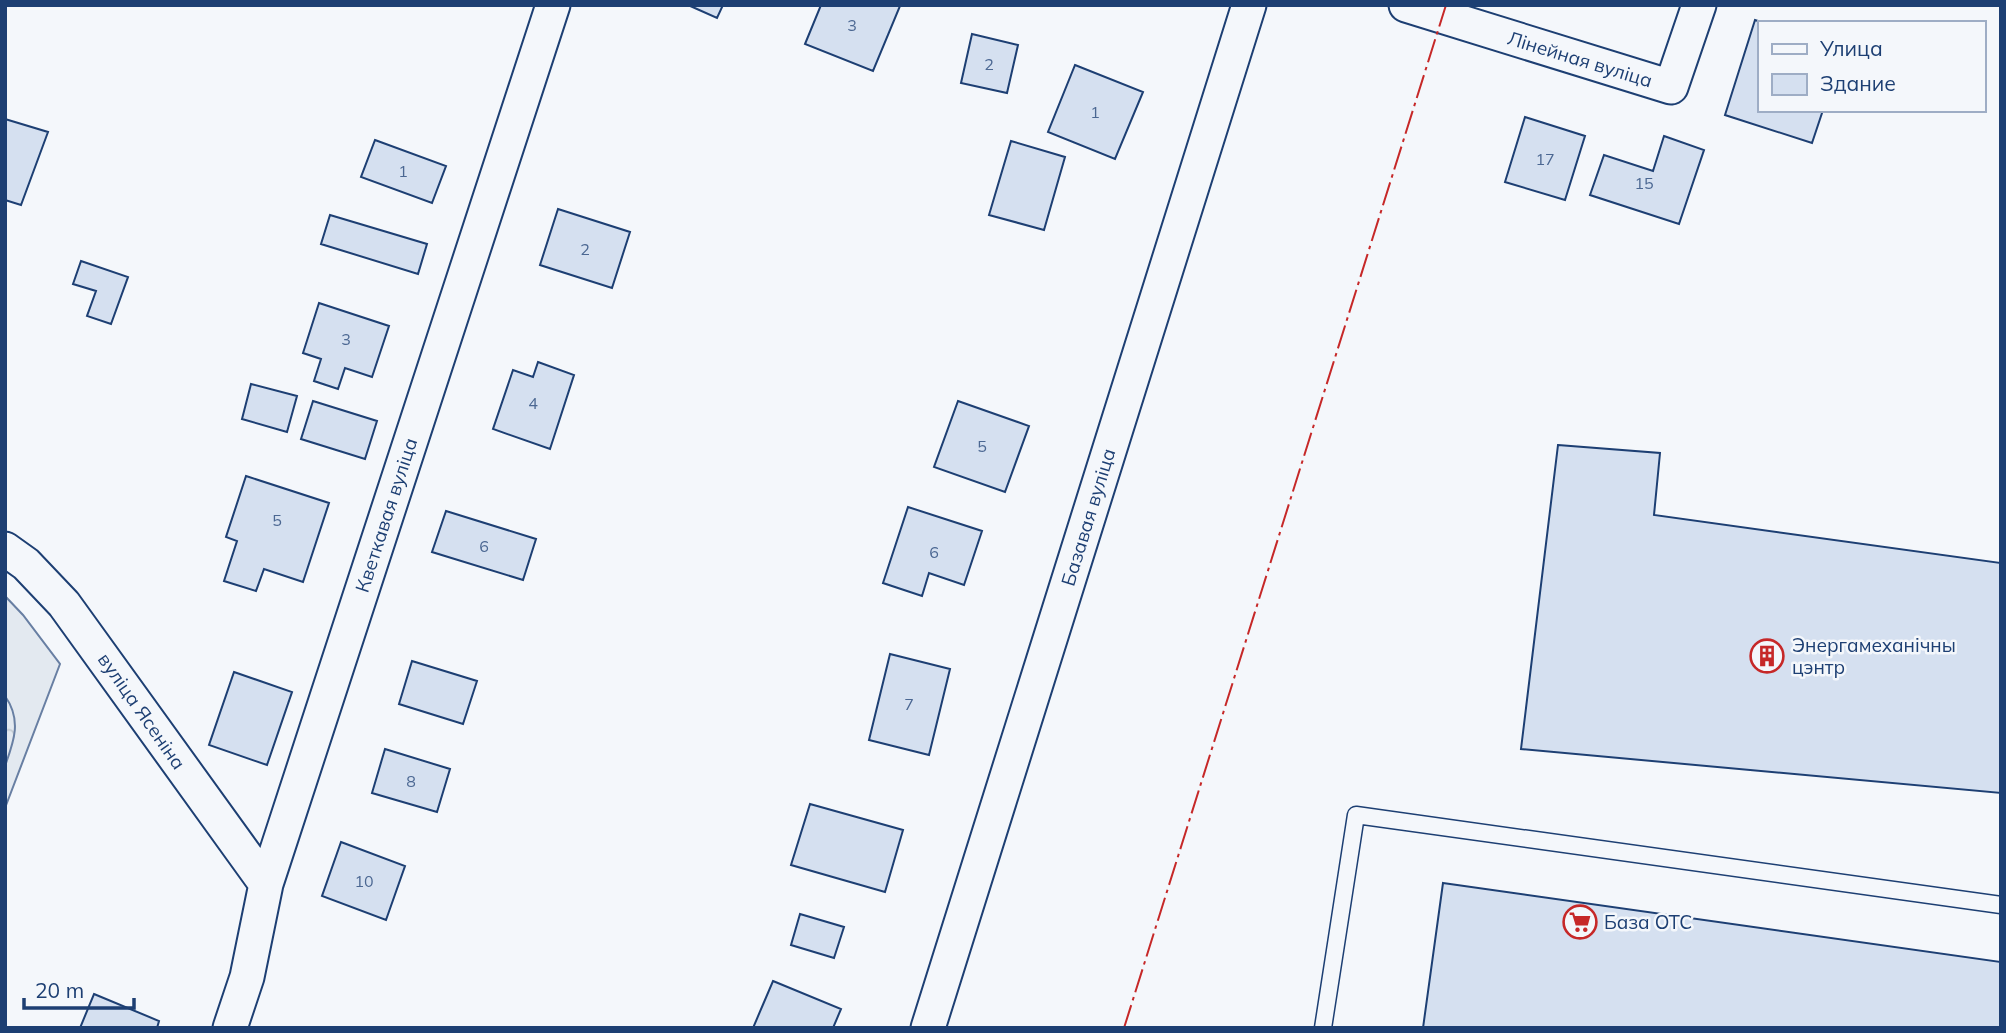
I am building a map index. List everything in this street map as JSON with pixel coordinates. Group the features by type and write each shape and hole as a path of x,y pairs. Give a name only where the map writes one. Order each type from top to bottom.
{"street":[{"name":"Кветкавая вуліца","path":"230,1028 247,977 265,884 552,5"},
{"name":"Базавая вуліца","path":"928,1028 1249,5"},
{"name":"Лінейная вуліца","path":"1406,5 1671,87 1699,5"},
{"name":"вуліца Ясеніна","path":"5,549 26,564 72,615 265,884"}],"lane":[{"path":"1323,1028 1356,815 2001,905"}],"green space":[{"path":"5,596 60,664 5,808"},
{"path":"5,696 13,714 15,731 5,766"}],"building":[{"path":"688,5 723,5 717,18"},
{"path":"821,5 900,6 873,71 805,44"},
{"path":"1755,20 1758,21 1758,112 1822,112 1812,143 1725,115"},
{"path":"972,34 1018,45 1007,93 961,83"},
{"path":"1075,65 1143,92 1115,159 1048,132"},
{"path":"1525,117 1585,136 1565,200 1505,182"},
{"path":"5,119 48,132 21,205 5,200"},
{"path":"1664,136 1704,150 1679,224 1590,195 1604,155 1653,171"},
{"path":"375,140 446,166 432,203 361,177"},
{"path":"1011,141 1065,157 1044,230 989,215"},
{"path":"558,209 630,232 612,288 540,265"},
{"path":"330,215 427,244 418,274 321,244"},
{"path":"81,261 128,277 111,324 87,316 96,291 73,284"},
{"path":"319,303 389,326 372,377 345,368 338,389 314,381 321,359 303,353"},
{"path":"538,362 574,375 550,449 493,429 513,370 533,377"},
{"path":"251,384 297,396 287,432 242,419"},
{"path":"313,401 377,421 365,459 301,439"},
{"path":"958,401 1029,426 1005,492 934,467"},
{"name":"Энергамеханічны цэнтр","path":"1558,445 1660,453 1654,515 2001,563 2001,793 1521,749"},
{"path":"246,476 329,503 303,582 264,569 256,591 224,581 237,541 226,537"},
{"path":"908,507 982,531 964,585 929,573 922,596 883,583"},
{"path":"446,511 536,539 523,580 432,552"},
{"path":"890,654 950,669 929,755 869,740"},
{"path":"412,661 477,681 463,724 399,704"},
{"path":"234,672 292,692 267,765 209,745"},
{"path":"385,749 450,769 437,812 372,793"},
{"path":"810,804 903,830 885,892 791,865"},
{"path":"341,842 405,866 386,920 322,896"},
{"name":"База ОТС","path":"1443,883 2001,962 2001,1028 1423,1028"},
{"path":"800,914 844,927 834,958 791,945"},
{"path":"773,981 841,1009 833,1028 753,1028"},
{"path":"94,994 159,1021 157,1028 80,1028"}],"power":[{"path":"1124,1028 1446,5"}],"place":[{"name":"Энергамеханічны цэнтр","path":"1767,656"},
{"name":"База ОТС","path":"1580,922"}]}
